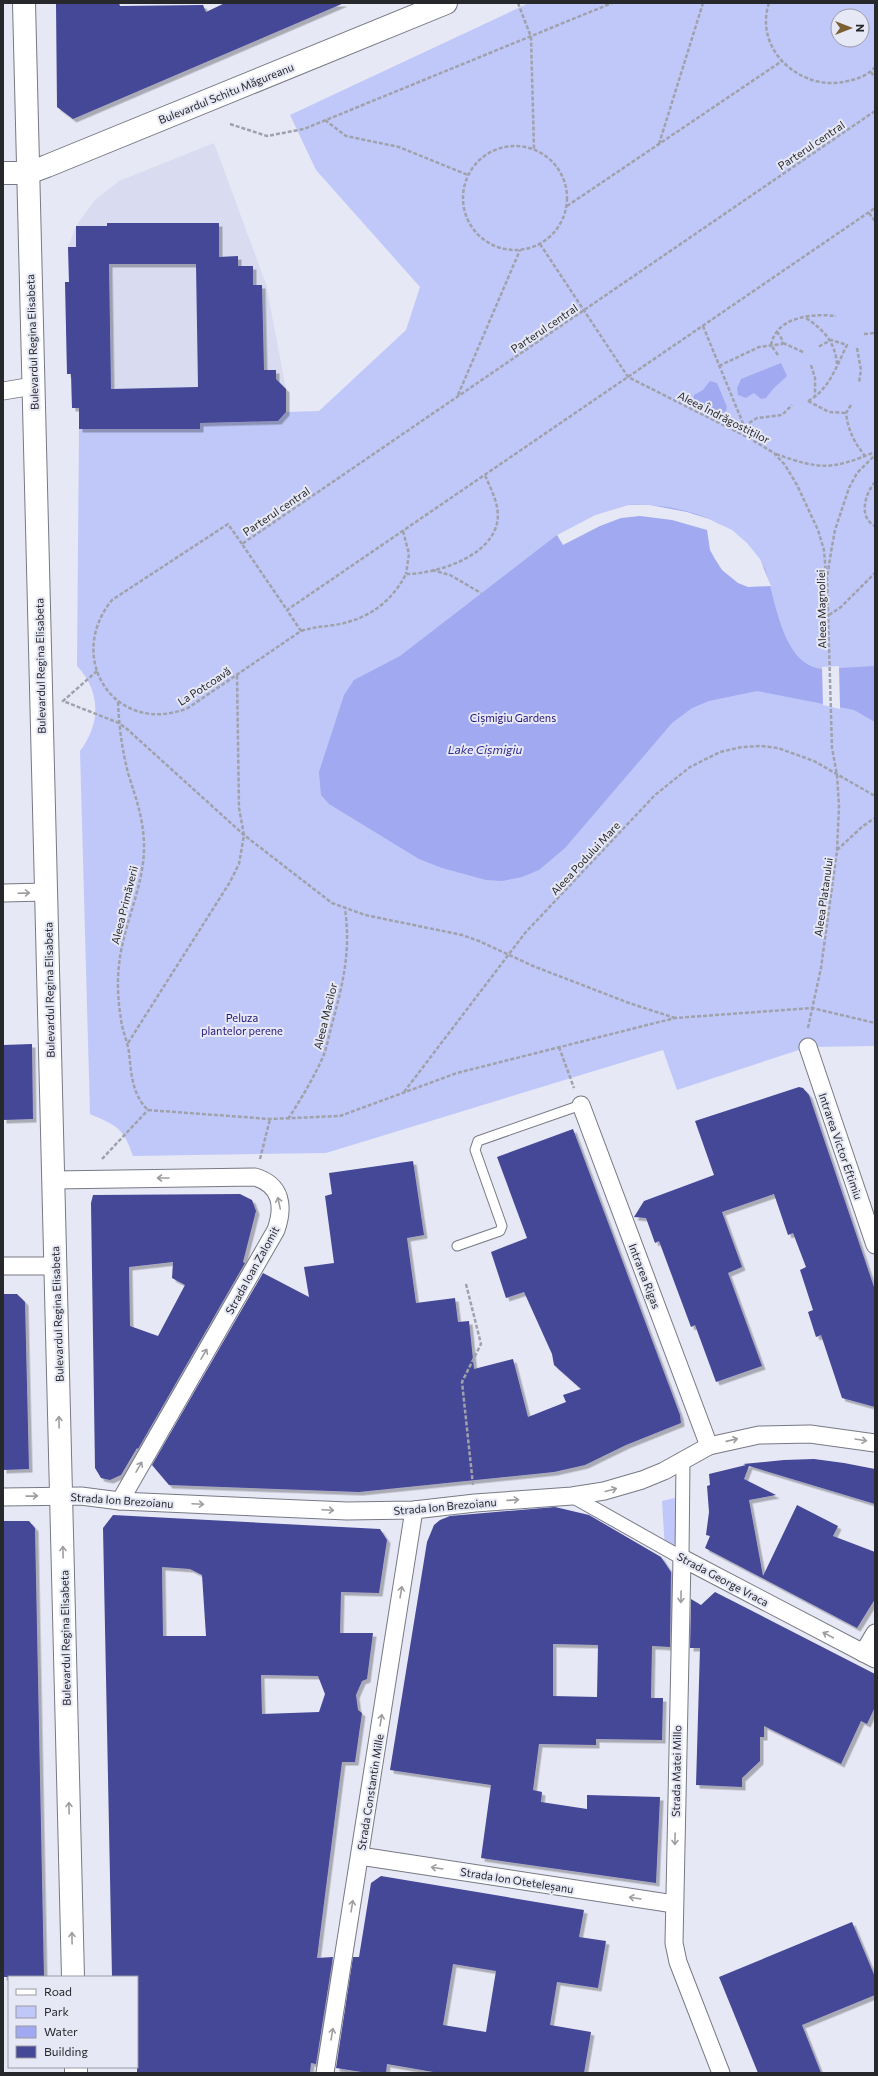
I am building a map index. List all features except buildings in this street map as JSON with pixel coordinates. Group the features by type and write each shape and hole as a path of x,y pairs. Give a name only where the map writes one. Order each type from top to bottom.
{"main road":[{"name":"Bulevardul Regina Elisabeta","path":"24,3 73,1976"},
{"name":"Bulevardul Schitu Măgureanu","path":"3,173 28,173 446,3"}],"street":[{"path":"3,391 33,386"},
{"path":"3,893 46,892"},
{"name":"Intrarea Victor Eftimiu","path":"808,1047 875,1245"},
{"name":"Intrarea Rigas","path":"581,1105 709,1446"},
{"path":"53,1180 255,1177"},
{"name":"Strada Ioan Zalomit","path":"120,1501 276,1230 280,1218 281,1205 277,1194 265,1180 255,1177"},
{"path":"3,1266 56,1266"},
{"name":"Strada Ion Brezoianu","path":"3,1497 81,1496 120,1501 347,1511 414,1510 475,1502 572,1496 604,1491 626,1486 664,1471 709,1446 742,1438 780,1434 810,1434 875,1442"},
{"name":"Strada Matei Millo","path":"683,1460 674,1943 678,1962 721,2073"},
{"name":"Strada George Vraca","path":"572,1496 682,1558 869,1656"},
{"name":"Strada Constantin Mille","path":"326,2073 414,1510"},
{"path":"869,1656 875,1633"},
{"name":"Strada Ion Oteteleșanu","path":"360,1856 674,1904"}],"lane":[{"path":"457,1246 500,1231 502,1226 475,1150 478,1141 581,1105"}],"path":[{"path":"518,3 532,37 534,149"},
{"path":"230,124 267,136 304,129 612,3"},
{"path":"659,144 703,3"},
{"path":"769,3 767,27 772,45 782,61 798,75 816,82 837,84 857,79 871,72 875,67"},
{"path":"566,207 782,61"},
{"path":"871,72 875,78"},
{"name":"Parterul central","path":"287,610 242,544 875,111"},
{"path":"325,120 346,136 399,147 468,175"},
{"path":"511,146 534,149 546,156 556,166 564,178 567,192 566,207 562,221 554,233 540,244 520,250 504,249 489,244 472,228 463,206 463,190 468,175 476,162 489,152 511,146"},
{"path":"301,631 287,610 875,208"},
{"path":"869,213 875,221"},
{"path":"540,244 628,377"},
{"path":"457,397 520,250"},
{"path":"771,345 776,330 785,322 828,315 836,316"},
{"path":"806,318 822,329 831,340 836,354 837,364"},
{"path":"703,326 749,438"},
{"path":"776,330 783,343"},
{"path":"864,334 875,333"},
{"path":"818,347 831,340 847,345 829,381 815,397 808,401 830,412 846,412"},
{"path":"719,366 755,349 771,345 783,343 803,352"},
{"path":"771,345 778,355"},
{"path":"857,348 861,370 859,382"},
{"path":"811,365 815,378 815,397"},
{"name":"Aleea Îndrăgostiților","path":"628,377 749,438 774,453 785,464 797,485 818,530 824,550 827,578"},
{"path":"744,426 757,418 782,416 792,405"},
{"path":"851,405 846,412 848,426 853,440 865,456"},
{"path":"774,453 805,464 817,466 850,462 875,452"},
{"name":"Aleea Magnoliei","path":"832,748 827,578 834,537 845,499 857,472 875,455"},
{"path":"403,531 409,554 406,574 432,570 468,558 480,549 495,530 497,507 485,475"},
{"path":"875,482 866,499 864,507 871,524 875,526"},
{"name":"La Potcoavă","path":"242,544 228,524 112,600 103,612 96,627 93,642 94,659 97,671 102,683 118,702 139,712 167,715 188,708 301,631 315,626 349,622 371,614 390,598 406,574"},
{"path":"432,570 450,575 481,593"},
{"path":"828,616 841,607 875,573"},
{"path":"97,671 63,701 119,723 139,738 244,835 320,895 345,909 365,915 462,935 629,1003 675,1018"},
{"path":"127,1044 230,882 239,864 244,835 239,808 237,675"},
{"name":"Aleea Primăverii","path":"118,702 123,753 141,810 144,845 141,877 123,940 118,965 121,1020 136,1093 142,1104 148,1110"},
{"name":"Aleea Podului Mare","path":"404,1093 507,954 655,795 678,775 704,759 720,752 742,747 761,746 797,754 875,796"},
{"name":"Aleea Platanului","path":"808,1047 808,1029 821,968 837,850 839,806 837,775 832,748"},
{"path":"837,850 863,826 875,818"},
{"name":"Aleea Macilor","path":"288,1119 307,1089 324,1055 347,957 348,933 345,909"},
{"path":"84,1179 148,1110 270,1119 340,1116 457,1073 675,1018 812,1008 875,1023"},
{"path":"559,1047 581,1105"},
{"path":"255,1177 270,1119"},
{"path":"466,1284 481,1344 462,1382 475,1502"}],"shaded area":[{"path":"214,143 266,284 286,389 286,412 278,421 200,423 200,429 79,429 79,409 72,408 71,374 67,374 65,282 69,282 68,247 76,226 94,201 119,181"}],"green space":[{"name":"Cișmigiu Gardens","path":"529,3 875,3 875,1046 808,1047 677,1090 663,1050 326,1153 133,1156 126,1139 118,1129 90,1114 80,751 92,730 95,719 95,708 91,686 77,666 79,429 200,429 200,423 278,421 286,412 319,411 406,330 420,287 316,170 290,115"},
{"path":"683,1496 682,1558 665,1549 662,1501"}],"water":[{"path":"781,363 787,376 766,398 761,399 754,393 746,398 738,395 737,388 741,379"},
{"path":"710,381 717,383 727,407 726,411 722,414 693,401 694,395 703,390"},
{"name":"Lake Cișmigiu","path":"628,505 668,507 687,511 724,527 740,538 754,552 765,569 783,629 789,644 798,656 809,665 822,669 875,666 875,722 854,710 757,691 709,701 692,708 672,723 565,848 539,870 522,877 502,881 486,880 442,868 419,859 329,804 321,795 319,772 344,695 354,680 400,656 557,535 595,515"}],"pier":[{"path":"628,505 650,505 687,512 709,519 732,530 747,543 760,559 771,586 748,587 738,583 722,570 715,559 710,550 707,530 672,520 640,516 621,518 600,526 563,545 557,535 595,515"},
{"path":"839,666 840,709 823,705 822,667"}],"park label":[{"name":"Peluza plantelor perene","path":"242,1023"}]}
